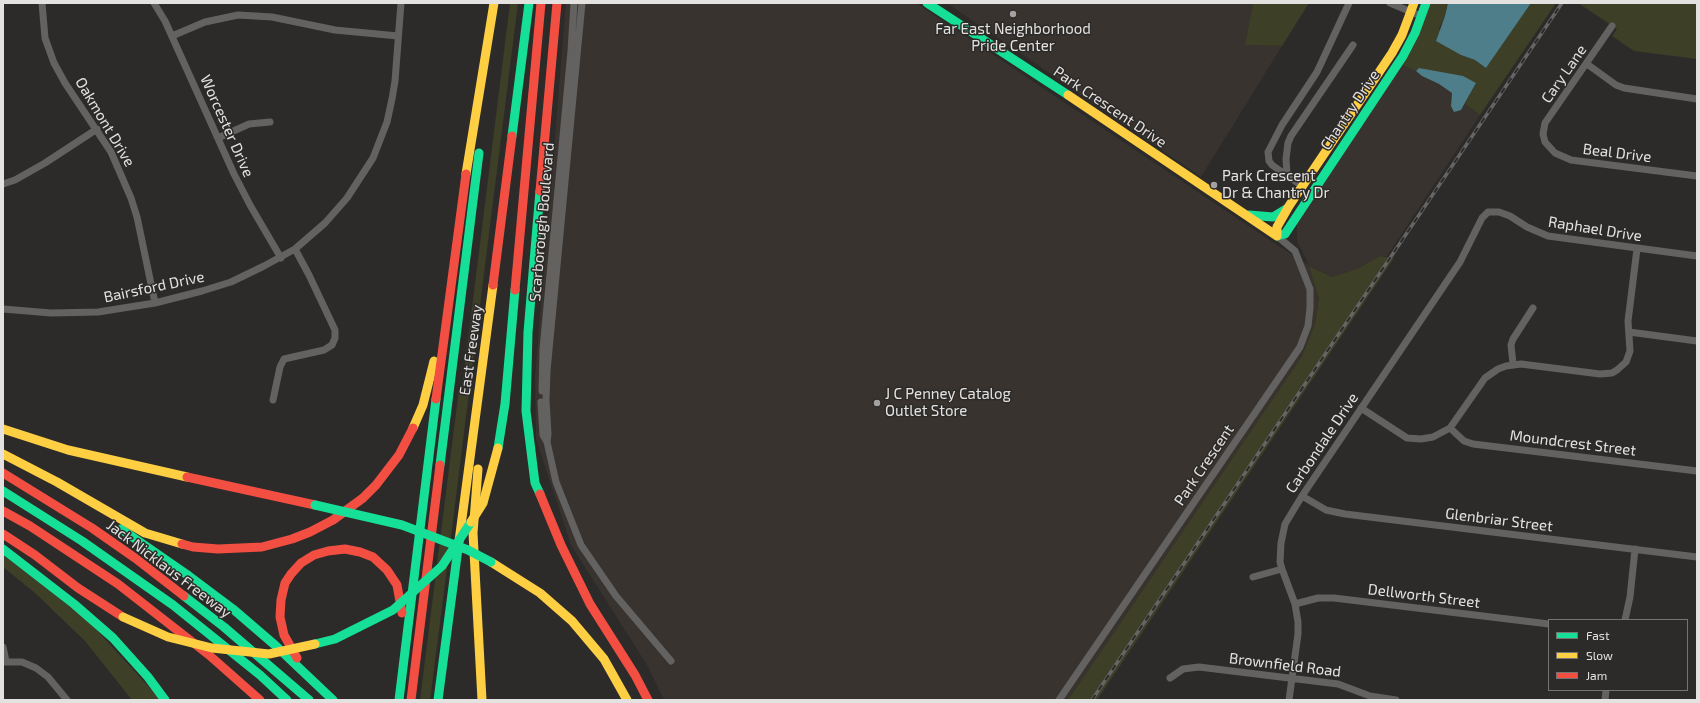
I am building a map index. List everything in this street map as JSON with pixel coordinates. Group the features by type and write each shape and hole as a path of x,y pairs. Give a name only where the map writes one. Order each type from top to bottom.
{"main road":[{"path":"399,700 463,192 495,3"},
{"name":"East Freeway","path":"411,700 495,3"},
{"name":"East Freeway","path":"438,700 529,3"},
{"path":"3,534 35,555 78,588 123,617 168,637 212,648 269,654 335,639 393,610 442,566 483,503 498,448 505,404 541,3"},
{"path":"512,319 523,280 533,190 541,89 553,3"},
{"path":"558,3 528,332 526,411 535,482 561,545 590,604 635,675 648,700"},
{"name":"Park Crescent Drive","path":"927,3 1277,236"},
{"name":"Chantry Drive","path":"1412,7 1402,35 1392,53 1289,206 1277,227 1277,236 1285,234 1381,91 1403,56 1426,3"},
{"path":"1245,215 1274,217 1289,206"},
{"path":"3,454 57,482 145,533 193,546 218,549 246,549 292,539 310,532 333,520 363,498 390,469 408,440 423,405 435,359 451,280"},
{"path":"482,700 473,533 486,340"},
{"path":"3,429 68,450 108,460 409,527 446,541 491,562 524,582 556,606 587,637 604,659 627,700"},
{"path":"36,472 211,592 276,646 333,700"},
{"name":"Jack Nicklaus Freeway","path":"3,473 79,520 135,558 224,627 309,700"},
{"name":"Jack Nicklaus Freeway","path":"3,491 82,541 173,605 287,700"},
{"path":"3,511 30,526 118,584 209,655 260,700"},
{"path":"3,549 74,604 113,638 148,677 165,700"},
{"path":"318,686 299,662 284,635 280,617 281,600 286,583 291,574 301,563 314,555 337,549 353,550 372,557 387,570 397,585 402,608 401,680"},
{"path":"590,604 619,684"}],"street":[{"name":"Oakmont Drive","path":"42,3 43,25 50,52 65,83 111,152 131,198 155,303"},
{"name":"Worcester Drive","path":"154,3 165,21 250,206 281,258"},
{"name":"Bairsford Drive","path":"3,309 51,313 98,312 155,303 231,282 281,258 295,249 330,218 356,186 373,158 387,122 392,100 395,81 401,3"},
{"name":"Scarborough Boulevard","path":"548,442 543,435 541,412 543,348 570,66 574,3"},
{"name":"Scarborough Boulevard","path":"582,3 548,371 546,409 548,442 556,482 581,545 616,596 671,661"},
{"path":"1302,186 1272,165 1268,156 1269,147 1318,72 1349,3"},
{"path":"1390,3 1412,7 1421,16"},
{"path":"172,36 205,22 244,15 272,17 334,30 398,36"},
{"name":"Cary Lane","path":"1543,138 1545,123 1612,26"},
{"path":"1287,175 1286,159 1288,143 1291,136 1353,45"},
{"path":"1587,64 1616,85 1624,88 1697,99"},
{"path":"218,138 249,124 270,122"},
{"path":"3,184 15,180 45,163 97,129"},
{"name":"Beal Drive","path":"1543,138 1547,145 1555,153 1571,160 1697,176"},
{"name":"Raphael Drive","path":"1477,226 1488,212 1499,212 1510,216 1541,234 1637,249 1697,256"},
{"name":"Carbondale Drive","path":"1289,700 1298,634 1295,604 1282,569 1280,554 1282,532 1289,515 1460,262 1477,226"},
{"name":"Park Crescent","path":"1060,700 1300,347 1308,326 1310,289 1294,252 1277,236"},
{"path":"273,400 280,367 284,359 287,357 324,350 332,345 335,338 335,330 310,275 295,249"},
{"path":"1361,408 1399,434 1413,439 1434,437 1450,428 1485,378 1498,369 1513,364 1600,374 1612,373 1622,366 1629,356 1631,344 1628,322 1637,249"},
{"path":"1513,364 1511,345 1513,339 1533,308"},
{"path":"1629,332 1697,340"},
{"name":"Moundcrest Street","path":"1450,428 1464,441 1473,444 1697,471"},
{"name":"Glenbriar Street","path":"1302,496 1326,510 1345,514 1697,556"},
{"path":"1625,619 1630,597 1635,549"},
{"path":"1253,578 1282,569"},
{"name":"Dellworth Street","path":"1295,604 1318,598 1334,598 1548,624"},
{"path":"3,647 5,661 22,662 36,668 48,677 67,700"},
{"name":"Brownfield Road","path":"1170,678 1184,669 1199,667 1338,684 1370,696 1396,700"}],"shaded area":[{"path":"566,3 916,3 1309,265 1297,241 1297,223 1402,65 1416,71 1452,93 1451,106 1461,110 1465,104 1480,115 1387,256 1380,256 1359,268 1332,277 1310,266 1319,302 1315,324 1302,356 1068,700 664,700 647,665 571,545 536,439 535,377"},
{"path":"947,3 1253,3 1245,45 1282,46 1201,177"}],"green space":[{"path":"510,3 518,3 443,600 430,700 420,700 459,389 462,388"},
{"path":"1253,3 1309,3 1282,46 1245,45"},
{"path":"1430,3 1448,3 1445,16 1439,29 1461,55 1475,60 1486,68 1531,3 1556,3 1480,115 1465,104 1476,83 1419,68 1416,71 1402,65"},
{"path":"1578,3 1697,3 1697,59 1634,51 1612,36 1617,29"},
{"path":"1380,256 1394,258 1097,700 1068,700 1302,356 1315,324 1319,299 1309,266 1332,277 1359,268"},
{"path":"3,555 82,614 161,700 132,700 85,641 35,593 3,567"}],"water":[{"path":"1448,3 1531,3 1486,68 1475,60 1461,55 1436,41"},
{"path":"1419,68 1463,76 1476,83 1461,110 1454,112 1451,106 1452,93 1439,84 1422,76 1416,71"}],"railway":[{"path":"1092,700 1562,3"}],"traffic: fast":[{"path":"512,136 529,3"},
{"path":"927,3 1068,95"},
{"path":"1277,236 1285,234 1403,56 1415,33 1426,3"},
{"path":"440,465 479,153"},
{"path":"540,191 528,332 526,411 535,483 540,494"},
{"path":"1249,215 1273,217 1286,209"},
{"path":"498,448 505,404 515,290"},
{"path":"399,700 436,399"},
{"path":"3,491 82,541 173,605 260,675 287,700"},
{"path":"315,505 402,525 468,550 491,562"},
{"path":"315,644 335,639 393,610 442,566 471,522"},
{"path":"121,529 189,576 233,609 276,646 333,700"},
{"path":"438,700 459,541"},
{"path":"3,549 74,604 113,638 148,677 165,700"},
{"path":"184,596 224,627 309,700"}],"traffic: slow":[{"path":"466,174 494,3"},
{"path":"1277,236 1277,227 1289,206 1392,53 1402,35 1414,3"},
{"path":"1068,95 1277,236"},
{"path":"459,541 493,285"},
{"path":"413,428 423,405 434,361"},
{"path":"3,429 68,450 187,477"},
{"path":"471,522 483,503 498,448"},
{"path":"3,454 57,482 145,533 182,544"},
{"path":"478,469 473,533 482,700"},
{"path":"491,562 540,593 572,621 604,659 627,700"},
{"path":"123,617 168,637 212,648 269,654 315,644"}],"traffic: jam":[{"path":"515,290 541,3"},
{"path":"540,191 557,3"},
{"path":"493,285 512,136"},
{"path":"436,399 466,174"},
{"path":"182,544 193,547 218,549 262,547 292,539 310,532 333,520 363,498 376,485 399,455 413,428"},
{"path":"411,700 440,465"},
{"path":"3,473 92,528 135,558 184,596"},
{"path":"187,477 315,505"},
{"path":"540,494 561,545 590,604 635,675 648,700"},
{"path":"3,511 30,526 118,584 209,655 260,700"},
{"path":"3,534 35,555 78,588 123,617"},
{"path":"297,658 284,635 280,617 281,600 285,583 291,574 301,563 314,555 328,551 345,549 360,552 373,557 387,570 397,585 402,613"}],"place":[{"name":"Far East Neighborhood Pride Center","path":"1013,14"},
{"name":"Park Crescent Dr & Chantry Dr","path":"1214,185"},
{"name":"J C Penney Catalog Outlet Store","path":"877,403"}]}
